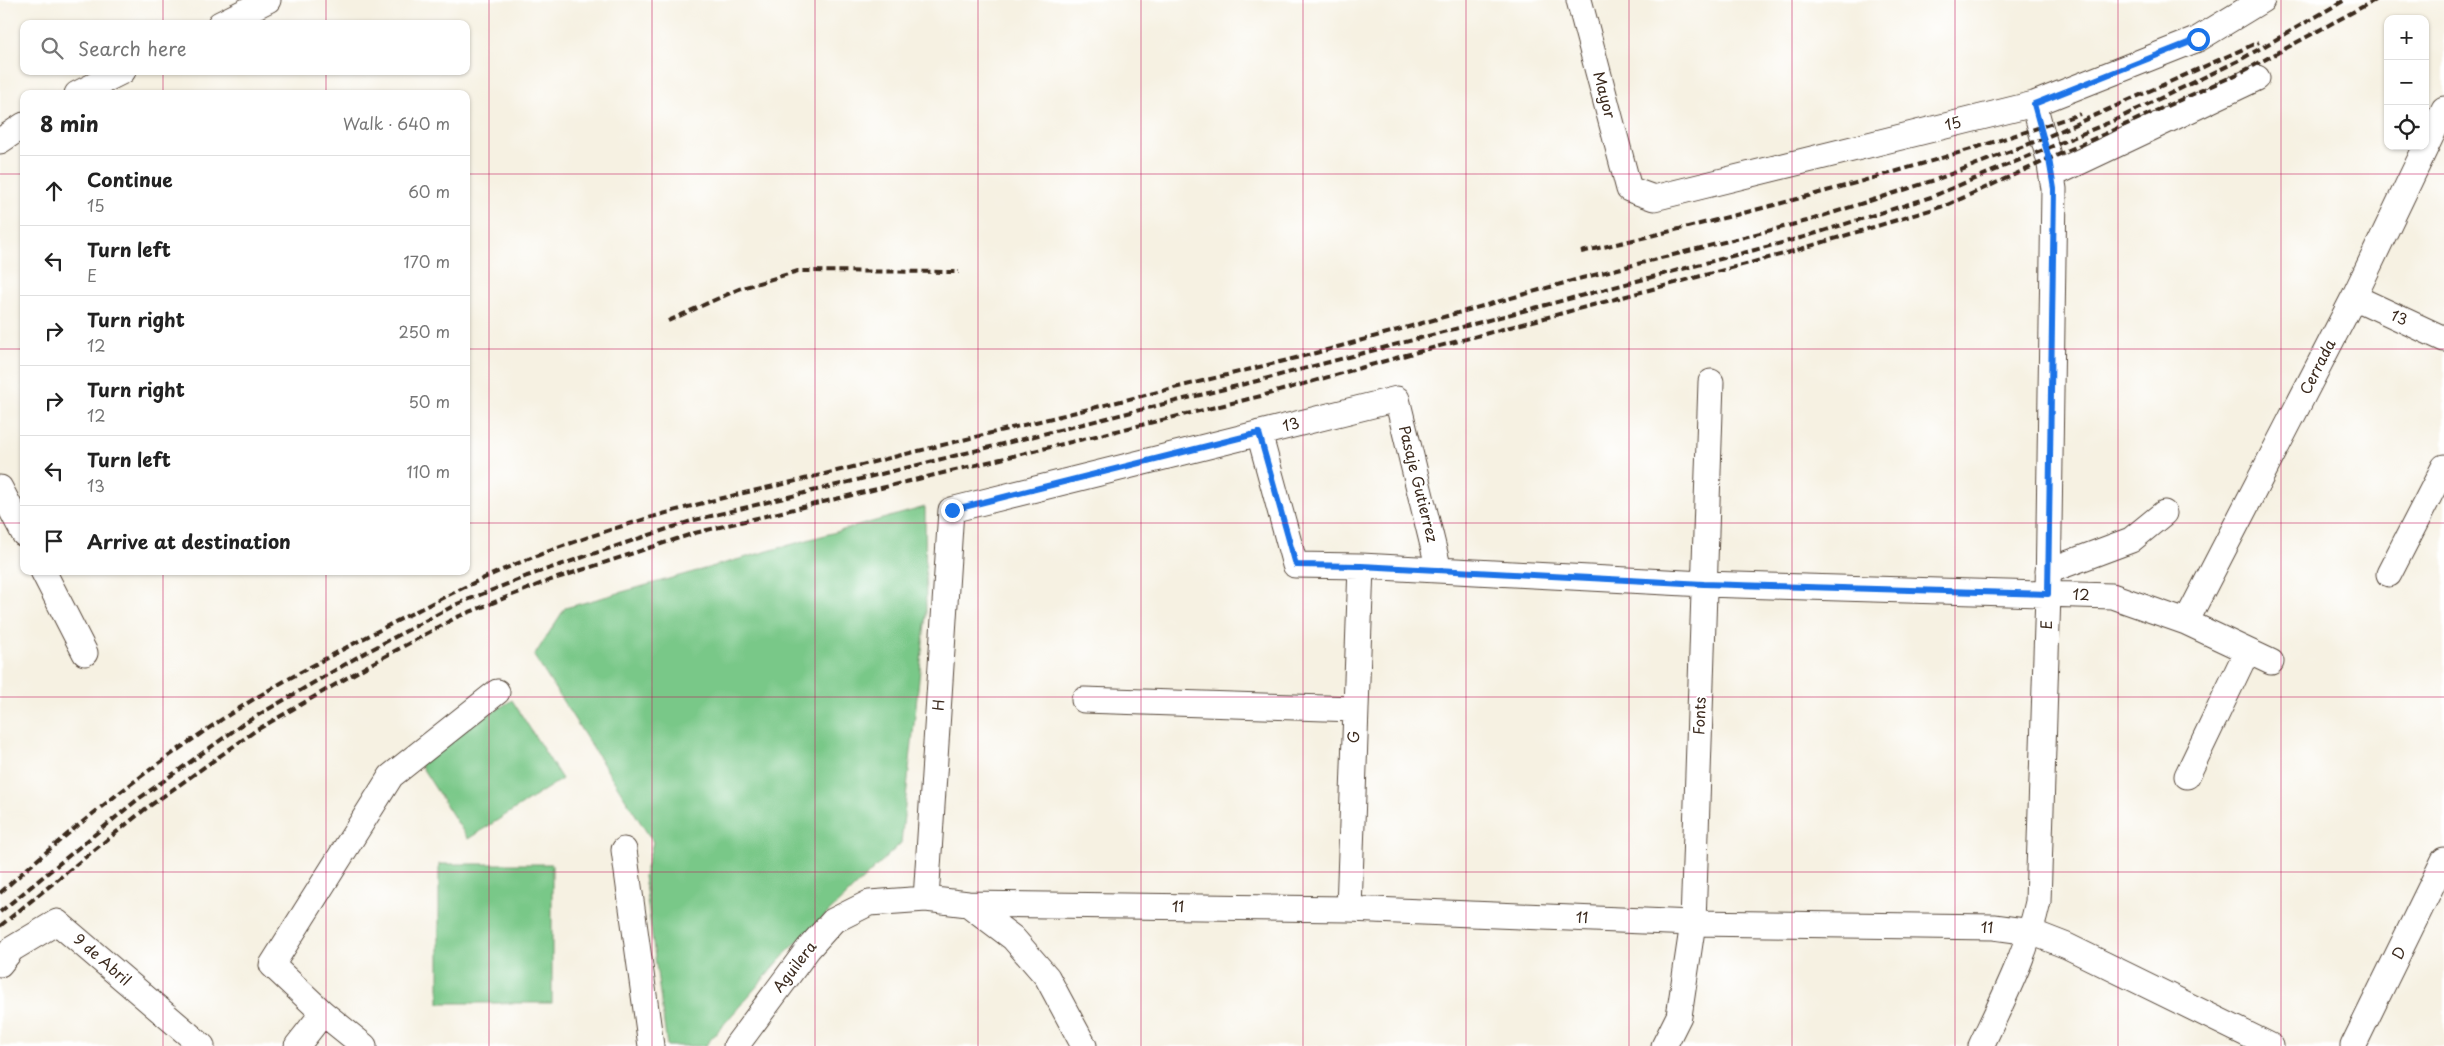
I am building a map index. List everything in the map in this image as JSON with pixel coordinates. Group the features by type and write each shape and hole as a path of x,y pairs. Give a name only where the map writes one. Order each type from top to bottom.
{"street":[{"path":"228,20 268,0"},
{"name":"Mayor","path":"1579,0 1629,189"},
{"name":"15","path":"1629,189 1654,198 2034,104 2198,39 2262,0"},
{"path":"85,90 115,75"},
{"path":"2052,175 2257,78"},
{"name":"E","path":"1981,1046 2016,972 2031,932 2038,902 2048,582 2054,189 2034,104"},
{"name":"Cerrada","path":"2186,622 2354,297 2444,109"},
{"path":"0,141 20,128"},
{"name":"13","path":"2354,297 2444,339"},
{"name":"Fonts","path":"1664,1046 1679,1016 1693,923 1711,382"},
{"name":"13","path":"952,510 1397,399"},
{"name":"Pasaje Gutierrez","path":"1397,399 1439,570"},
{"name":"12","path":"1259,433 1296,565 1361,566 1704,584 2048,582 2112,596 2186,622 2271,662"},
{"path":"2388,574 2444,467"},
{"path":"0,488 20,526"},
{"name":"H","path":"926,900 952,510"},
{"path":"2048,582 2131,540 2164,513"},
{"name":"G","path":"1349,909 1361,566"},
{"path":"45,575 85,652"},
{"path":"2187,776 2247,651"},
{"path":"364,1046 323,1013 272,964 391,776 497,692"},
{"path":"1084,700 1355,709"},
{"path":"624,850 651,1046"},
{"name":"D","path":"2354,1046 2444,860"},
{"name":"11","path":"869,903 926,900 968,904 1349,909 1693,923 1994,927 2031,932 2068,946 2271,1046"},
{"name":"Aguilera","path":"736,1046 808,949 833,920 869,903"},
{"path":"968,904 1013,938 1047,977 1084,1046"},
{"name":"9 de Abril","path":"0,964 12,949 57,922 202,1046"},
{"path":"297,1046 323,1013"}],"green space":[{"path":"925,507 926,615 901,843 786,953 705,1046 667,1046 644,876 653,842 534,656 565,608"},
{"path":"512,700 562,779 468,839 417,760"},
{"path":"439,864 552,864 552,1003 439,1003"}],"railway":[{"path":"0,912 137,800 243,724 361,655 455,605 527,576 691,521 1257,381 1804,237 1931,197 2115,120 2240,60 2345,0"},
{"path":"0,926 144,810 255,731 457,617 545,582 695,533 1261,396 1406,355 1787,253 1947,205 2242,72 2375,0"},
{"path":"0,893 54,845 110,800 197,736 247,703 391,624 488,576 521,562 618,527 717,499 1316,353 1582,278 1807,221 1935,180 2042,139 2259,42"},
{"path":"1581,252 1770,206 1895,172 2080,114"},
{"path":"668,321 739,289 798,271 959,272"}],"route":[{"path":"952,510 1259,433 1296,565 1361,566 1704,584 2048,594 2054,189 2049,159 2034,104 2198,39"}]}
